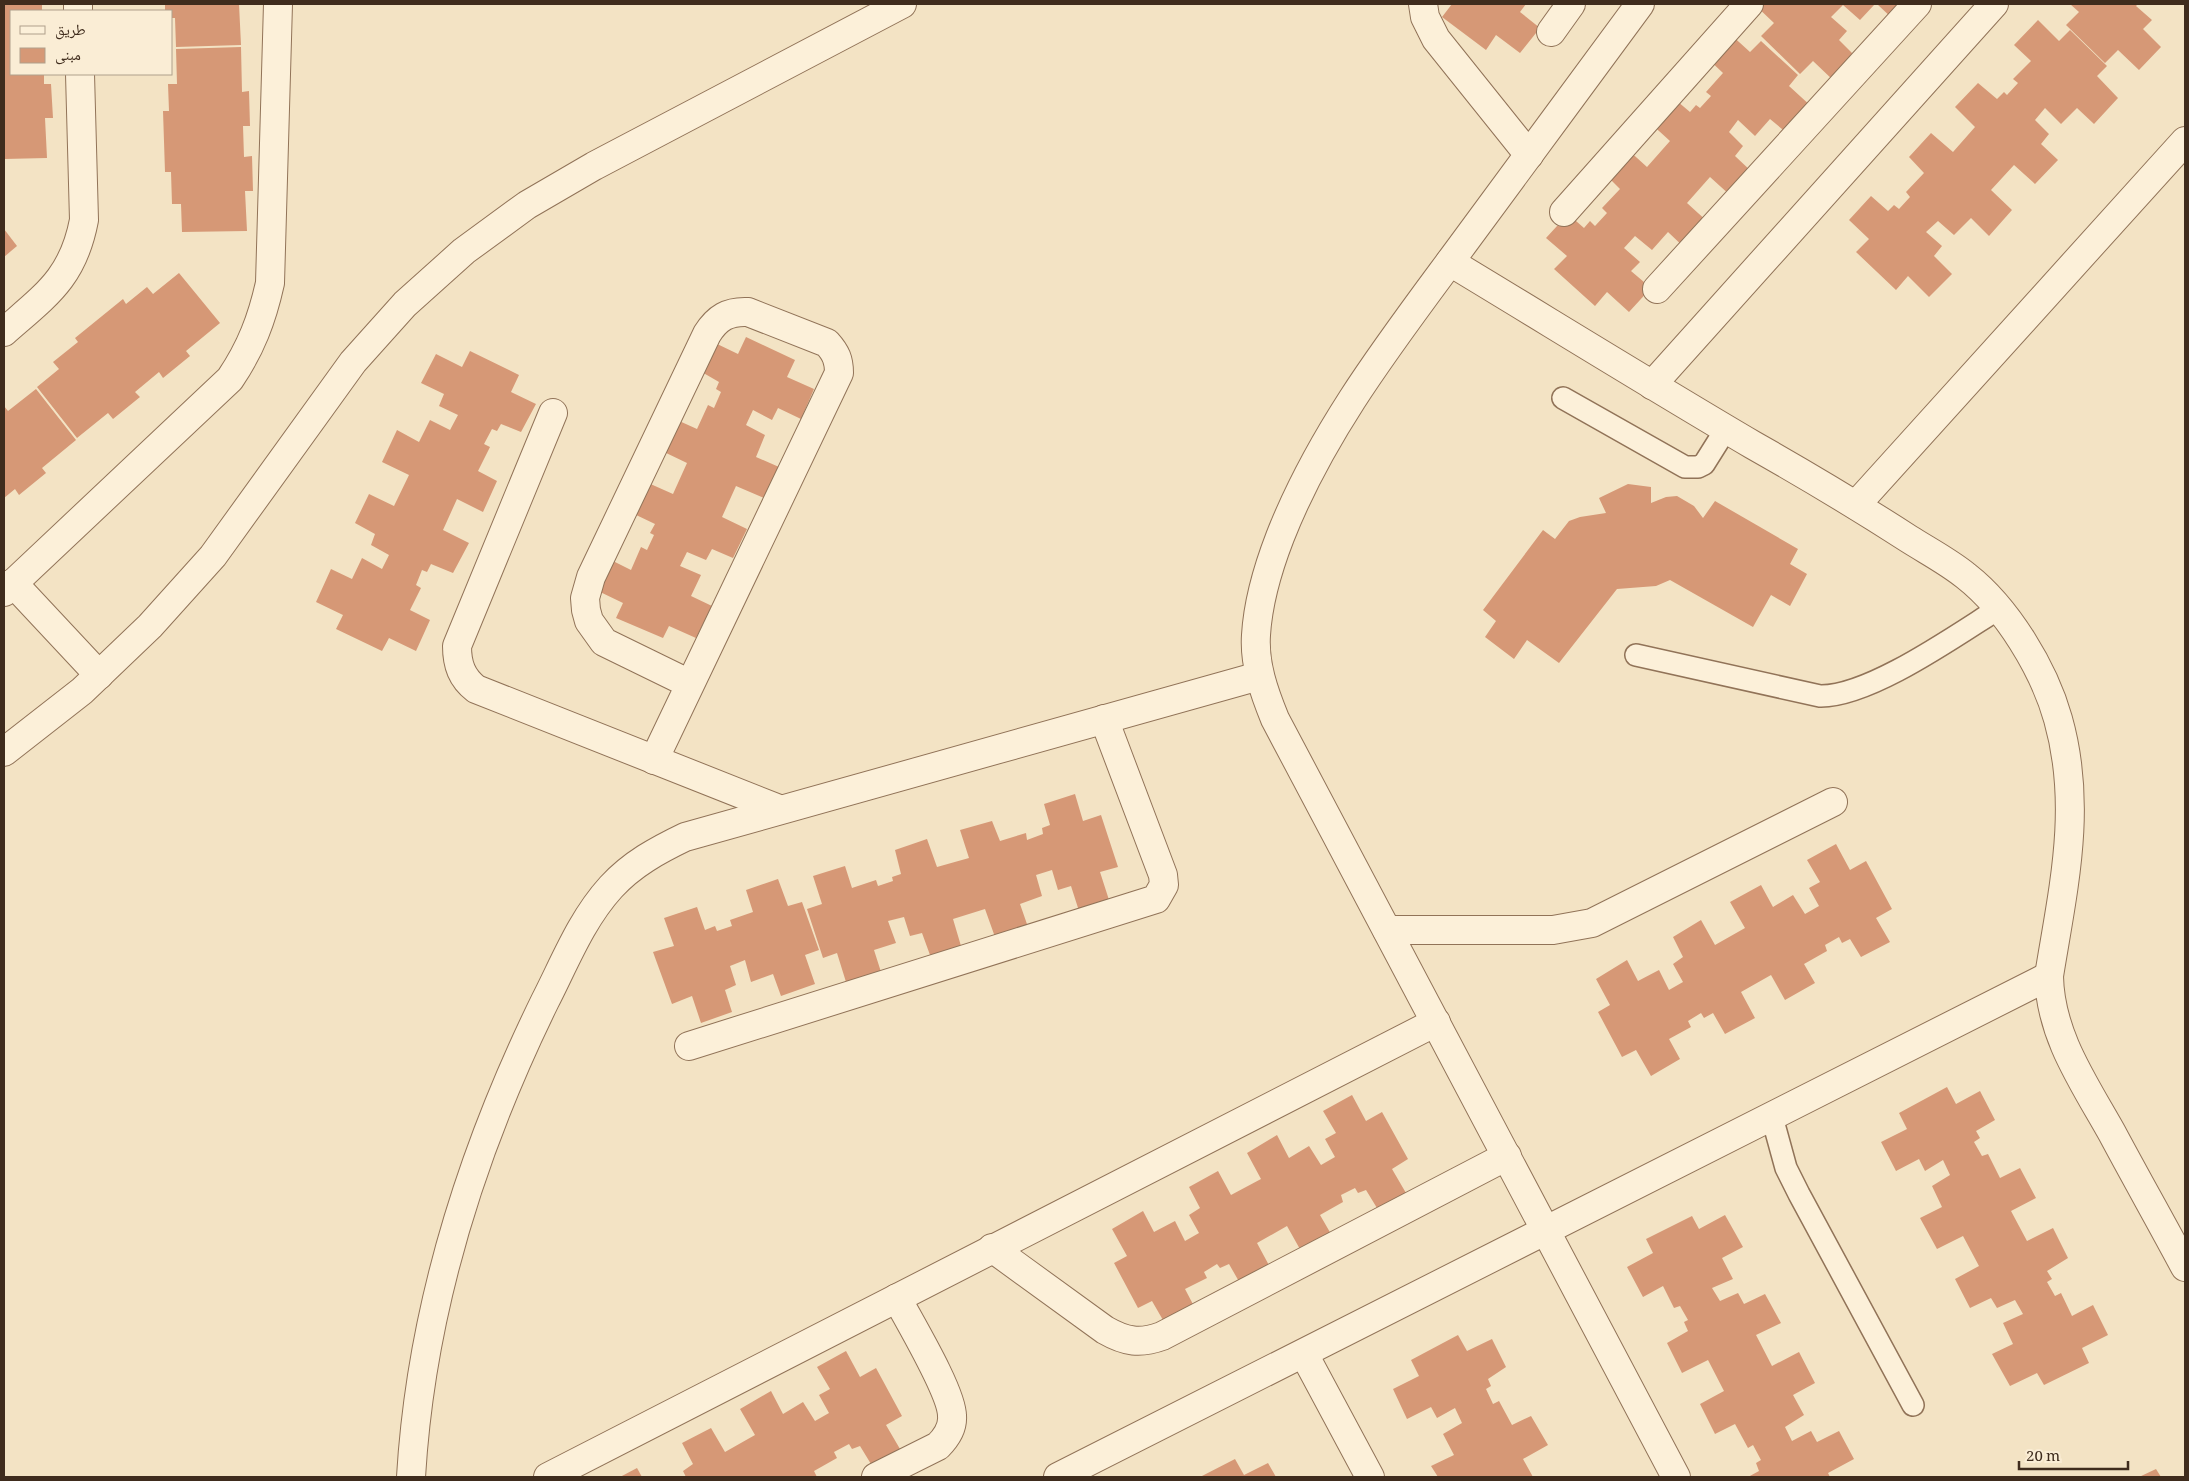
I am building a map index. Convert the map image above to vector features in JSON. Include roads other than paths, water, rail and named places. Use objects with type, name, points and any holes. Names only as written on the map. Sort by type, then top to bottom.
[{"type":"street","points":[[99,675],[8,587],[230,379],[255,338],[263,315],[270,283],[278,4]]},
{"type":"street","points":[[4,752],[82,691],[150,626],[214,556],[353,362],[405,304],[464,251],[527,205],[594,166],[902,4]]},
{"type":"street","points":[[1423,4],[1425,17],[1436,39],[1529,155]]},
{"type":"street","points":[[1550,32],[1571,4]]},
{"type":"street","points":[[1640,4],[1450,262],[1337,420],[1302,485],[1273,554],[1262,594],[1256,635],[1259,676],[1275,719],[1676,1477]]},
{"type":"street","points":[[1564,212],[1749,4]]},
{"type":"street","points":[[1658,289],[1917,4]]},
{"type":"street","points":[[1652,385],[1994,4]]},
{"type":"street","points":[[4,332],[52,289],[66,272],[80,238],[84,220],[80,75]]},
{"type":"street","points":[[1856,505],[2185,141]]},
{"type":"street","points":[[1450,262],[1652,385],[1856,505],[1967,576],[1998,609],[2023,642],[2043,679],[2058,717],[2067,758],[2071,799],[2070,840],[2049,976],[2050,997],[2060,1036],[2185,1267]]},
{"type":"street","points":[[654,760],[839,373],[839,362],[835,351],[827,343],[748,312],[735,311],[723,315],[713,323],[591,577],[585,598],[589,621],[604,642],[690,684]]},
{"type":"street","points":[[553,413],[457,646],[457,659],[467,682],[476,690],[779,809]]},
{"type":"street","points":[[411,1477],[413,1432],[424,1355],[436,1293],[453,1232],[473,1172],[514,1064],[577,937],[593,910],[611,887],[633,866],[658,850],[685,837],[779,809],[1259,676]]},
{"type":"street","points":[[688,1046],[1156,899],[1164,885],[1163,875],[1104,719]]},
{"type":"street","points":[[1387,930],[1553,930],[1592,923],[1833,802]]},
{"type":"street","points":[[1058,1477],[1090,1470],[1304,1354],[2049,976]]},
{"type":"street","points":[[548,1477],[1436,1022]]},
{"type":"street","points":[[992,1248],[1119,1338],[1133,1342],[1148,1341],[1162,1336],[1507,1156]]},
{"type":"street","points":[[876,1477],[938,1446],[946,1439],[953,1418],[948,1398],[897,1298]]},
{"type":"street","points":[[1304,1354],[1370,1477]]},
{"type":"lane","points":[[1563,398],[1685,467],[1698,467],[1704,464],[1726,428]]},
{"type":"lane","points":[[1636,654],[1814,695],[1832,696],[1856,690],[1919,658],[1998,609]]},
{"type":"lane","points":[[1772,1117],[1786,1168],[1913,1405]]}]
